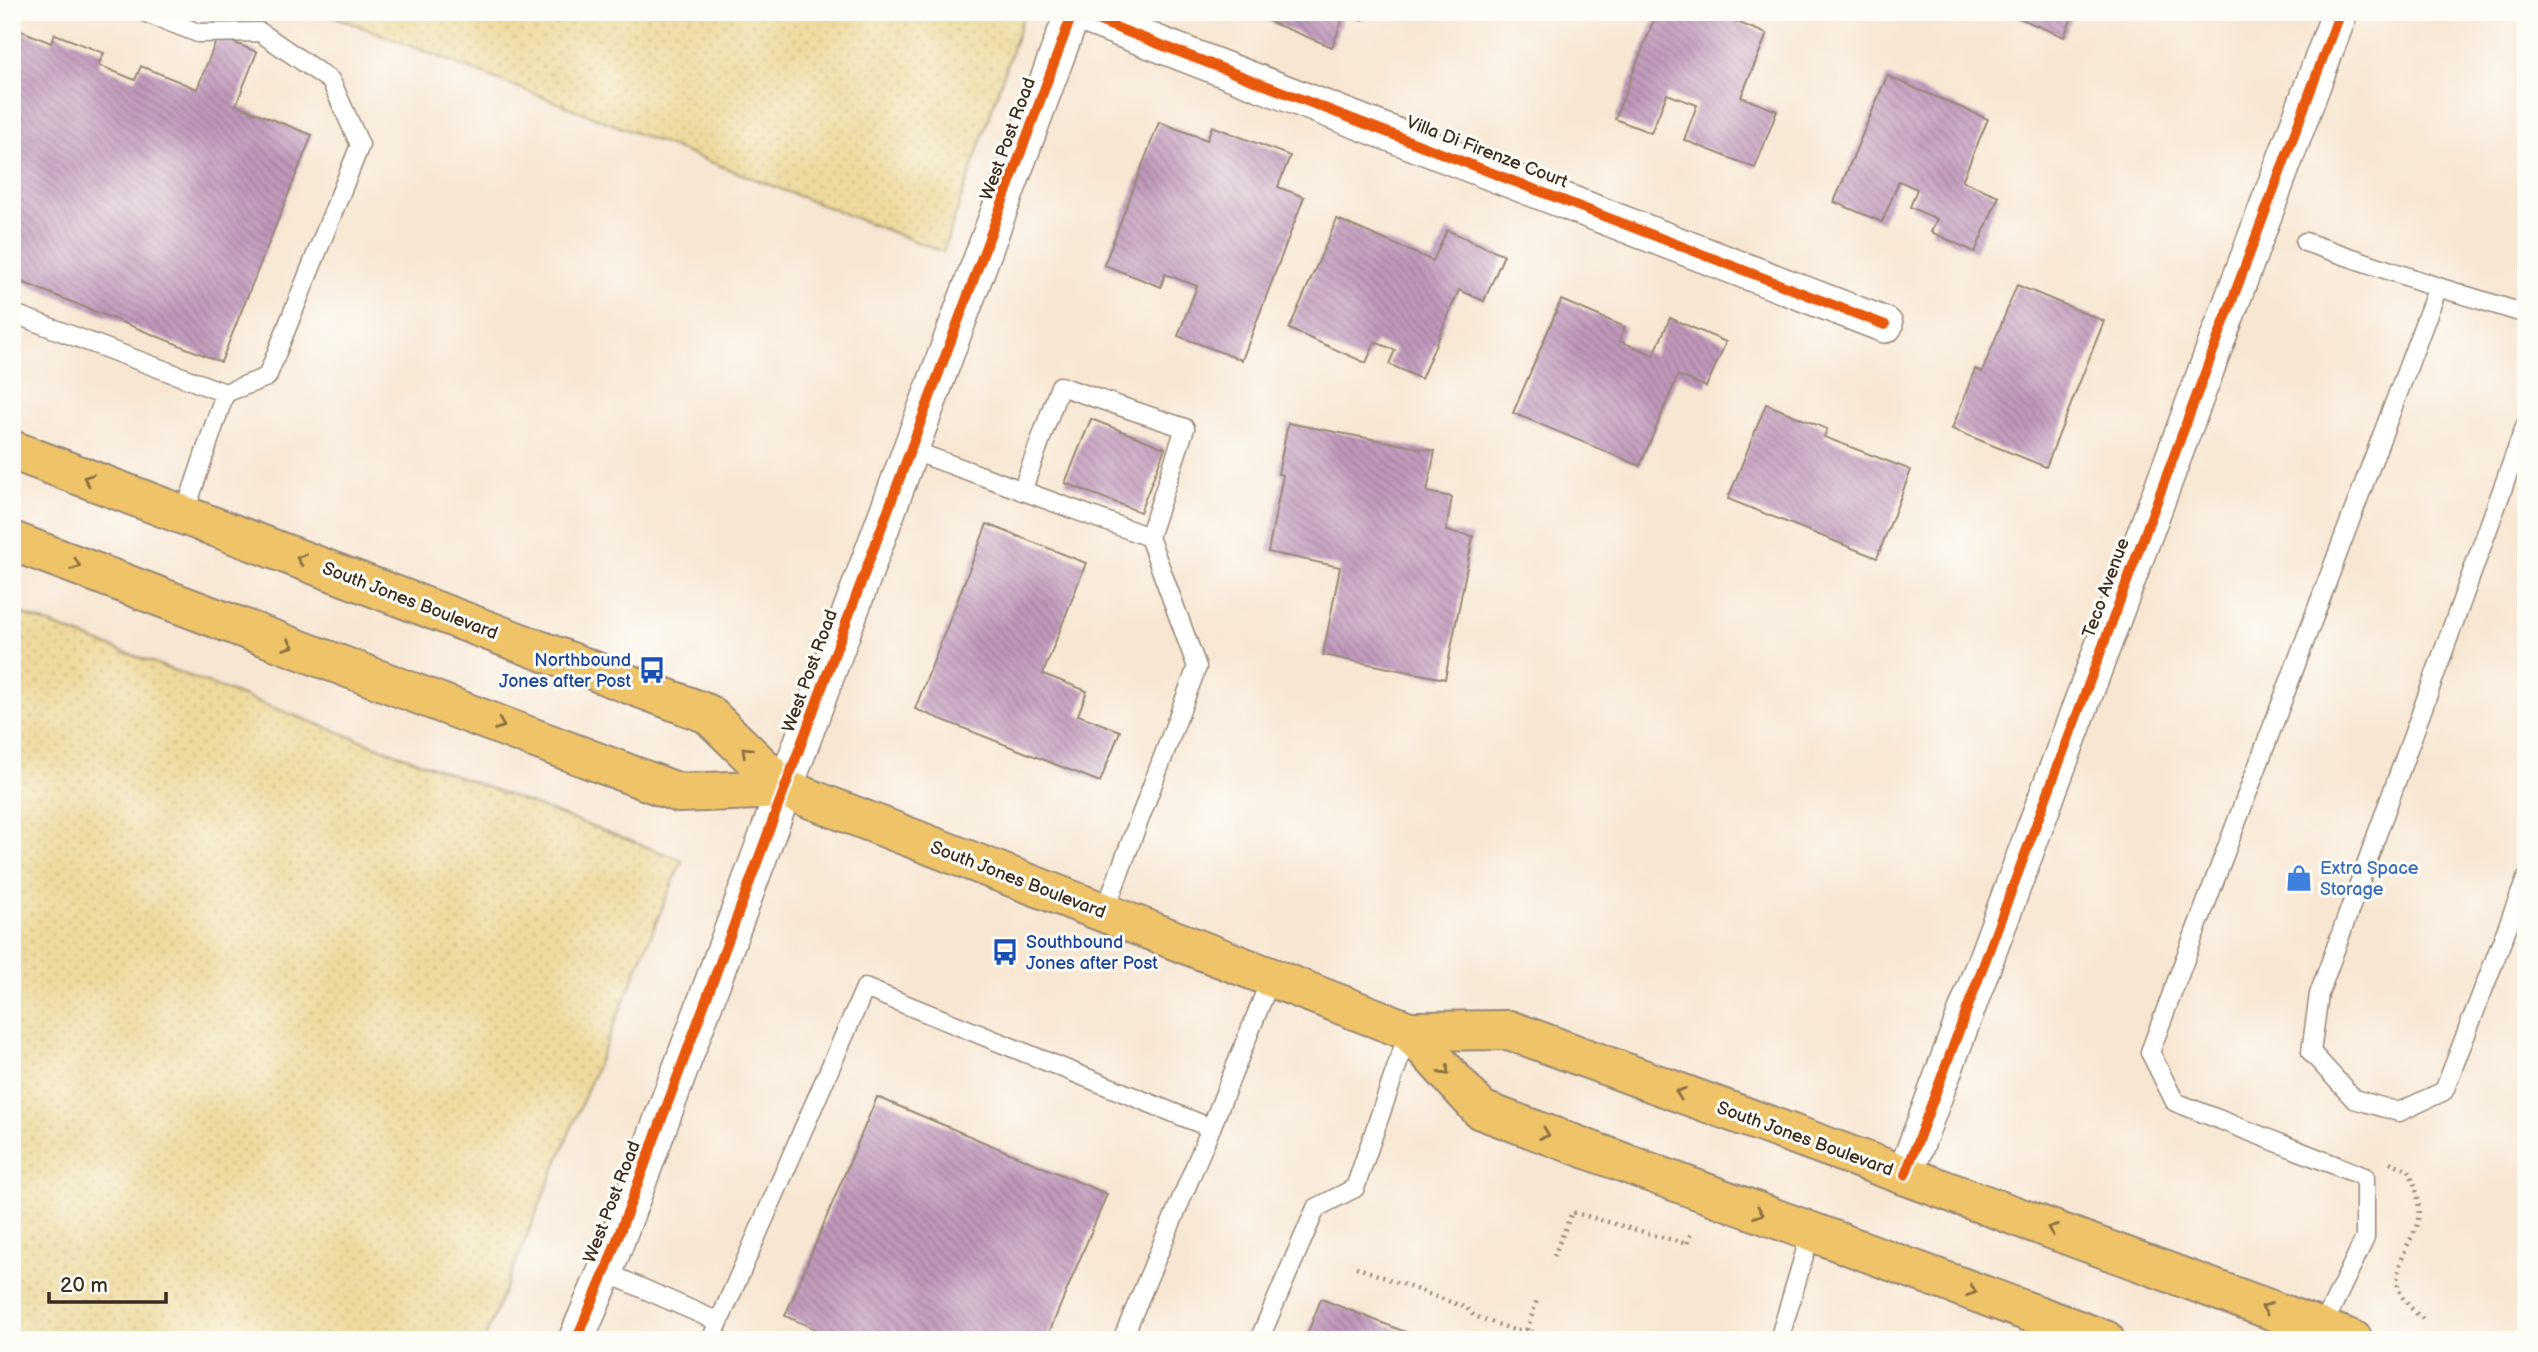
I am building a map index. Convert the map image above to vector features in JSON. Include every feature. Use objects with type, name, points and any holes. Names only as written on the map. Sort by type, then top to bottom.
[{"type":"main road","name":"South Jones Boulevard","points":[[12,450],[708,714],[785,789],[1409,1031],[1509,1030],[2337,1334]]},
{"type":"main road","name":"South Jones Boulevard","points":[[12,541],[679,793],[785,789]]},
{"type":"main road","name":"South Jones Boulevard","points":[[1409,1031],[1481,1110],[2105,1340]]},
{"type":"street","name":"Villa Di Firenze Court","points":[[1075,12],[1885,325]]},
{"type":"street","name":"West Post Road","points":[[576,1340],[605,1272],[1075,12]]},
{"type":"street","name":"Teco Avenue","points":[[1905,1175],[2340,12]]},
{"type":"lane","points":[[12,313],[225,393],[267,377],[360,145],[331,81],[260,32],[198,33],[144,12]]},
{"type":"lane","points":[[2305,242],[2526,314]]},
{"type":"lane","points":[[2337,1334],[2365,1238],[2365,1177],[2175,1102],[2150,1052],[2438,287]]},
{"type":"lane","points":[[1022,491],[1060,386],[1185,428],[1149,537],[1197,667],[1104,913]]},
{"type":"lane","points":[[184,515],[225,393]]},
{"type":"lane","points":[[2526,424],[2319,994],[2311,1052],[2354,1099],[2399,1112],[2444,1091],[2526,879]]},
{"type":"lane","points":[[911,450],[1149,537]]},
{"type":"lane","points":[[1122,1340],[1271,978]]},
{"type":"lane","points":[[711,1340],[865,988],[1211,1128]]},
{"type":"lane","points":[[1259,1340],[1316,1208],[1354,1188],[1409,1031]]},
{"type":"lane","points":[[1779,1340],[1811,1232]]},
{"type":"lane","points":[[605,1272],[719,1322]]},
{"type":"path","points":[[1554,1256],[1572,1212],[1687,1244],[1692,1230]]},
{"type":"path","points":[[1356,1267],[1466,1308],[1474,1316],[1514,1330],[1527,1330],[1551,1340]]},
{"type":"path","points":[[1527,1330],[1538,1297]]},
{"type":"sand","points":[[323,12],[1025,12],[943,252]]},
{"type":"sand","points":[[12,610],[682,860],[484,1340],[12,1340]]},
{"type":"building","points":[[1254,12],[1365,12],[1362,20],[1345,13],[1332,47],[1253,15]]},
{"type":"building","points":[[1657,12],[1712,12],[1767,34],[1741,97],[1777,111],[1755,168],[1684,140],[1697,105],[1667,94],[1651,133],[1615,119]]},
{"type":"building","points":[[2005,12],[2074,12],[2064,37]]},
{"type":"building","points":[[12,27],[51,43],[55,34],[104,53],[98,65],[135,80],[141,66],[197,89],[218,36],[257,52],[236,105],[312,135],[221,362],[12,278]]},
{"type":"building","points":[[1887,76],[1988,119],[1962,181],[1999,196],[1975,252],[1931,232],[1937,219],[1910,207],[1917,189],[1899,181],[1882,222],[1834,202]]},
{"type":"building","points":[[1159,122],[1207,140],[1212,126],[1290,156],[1278,187],[1304,197],[1242,360],[1178,336],[1197,286],[1165,274],[1161,287],[1104,265]]},
{"type":"building","points":[[1337,219],[1433,261],[1447,230],[1504,255],[1484,301],[1459,290],[1421,379],[1389,364],[1395,350],[1375,342],[1366,363],[1289,329]]},
{"type":"building","points":[[2017,285],[2104,321],[2046,467],[1952,429],[1975,369],[1982,372]]},
{"type":"building","points":[[1561,300],[1625,327],[1619,341],[1654,355],[1670,318],[1726,342],[1706,387],[1678,375],[1640,466],[1513,413]]},
{"type":"building","points":[[1766,404],[1827,429],[1824,437],[1911,470],[1877,558],[1728,499]]},
{"type":"building","points":[[1091,419],[1165,448],[1140,512],[1065,483]]},
{"type":"building","points":[[1288,423],[1435,451],[1427,492],[1452,497],[1446,531],[1473,536],[1445,679],[1323,655],[1340,567],[1268,552],[1283,475],[1278,474]]},
{"type":"building","points":[[987,524],[1086,563],[1043,674],[1087,691],[1078,715],[1120,731],[1100,782],[915,709]]},
{"type":"building","points":[[877,1097],[1107,1194],[1046,1340],[841,1340],[785,1316]]},
{"type":"building","points":[[1321,1299],[1426,1340],[1305,1340]]},
{"type":"cycle path","points":[[576,1340],[605,1272],[1073,12]]},
{"type":"cycle path","points":[[1076,12],[1885,325]]},
{"type":"cycle path","points":[[1905,1175],[2340,12]]},
{"type":"place","name":"Northbound Jones after Post","points":[[652,670]]},
{"type":"place","name":"Extra Space Storage","points":[[2299,878]]},
{"type":"place","name":"Southbound Jones after Post","points":[[1005,952]]}]
